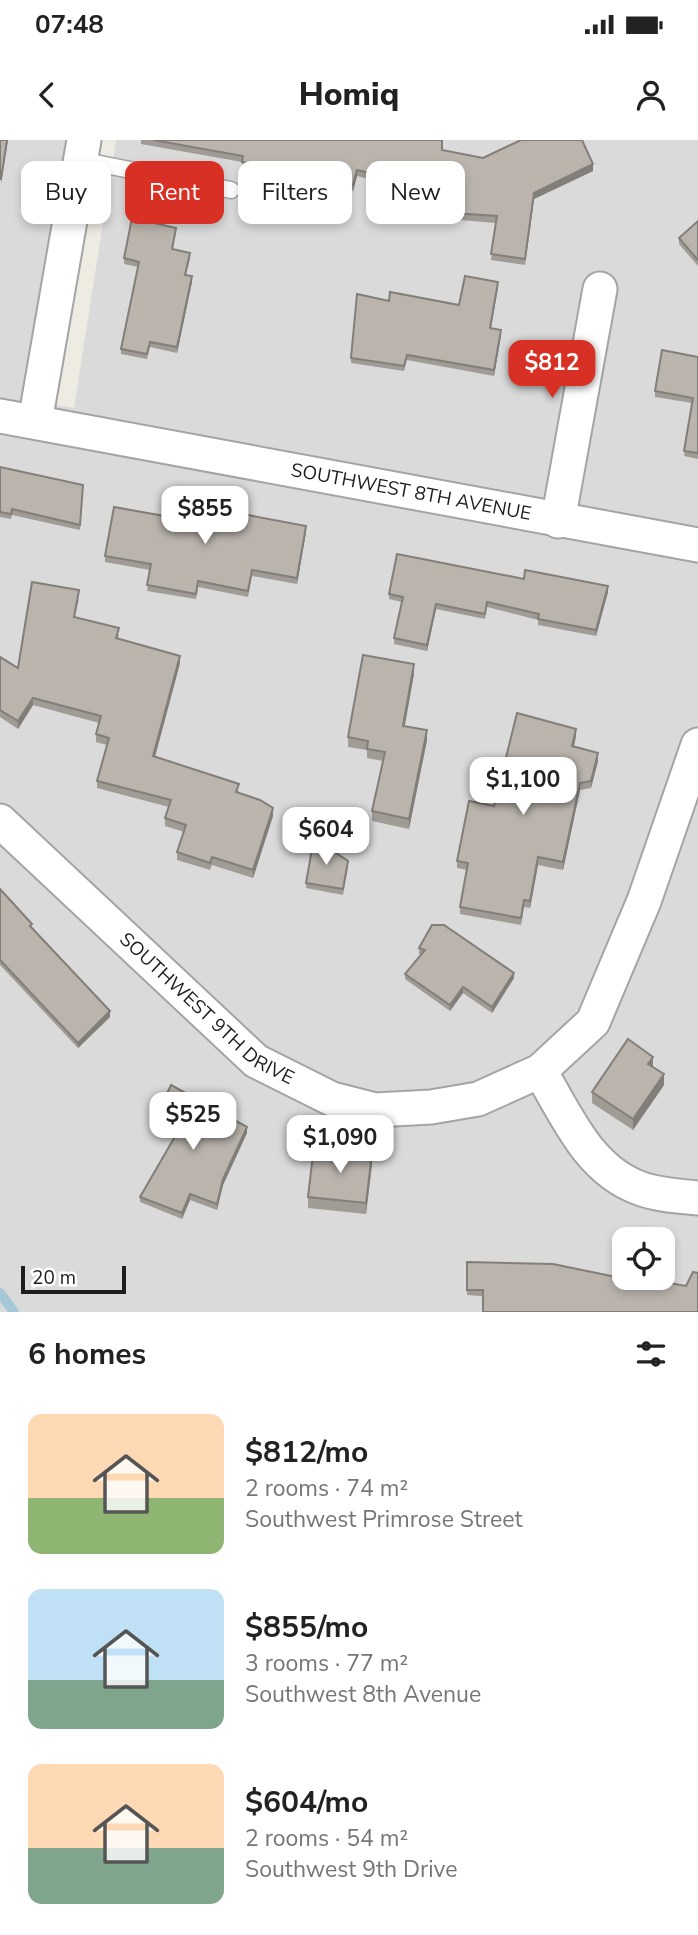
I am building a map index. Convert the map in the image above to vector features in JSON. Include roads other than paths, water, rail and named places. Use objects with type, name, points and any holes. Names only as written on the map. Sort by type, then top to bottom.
[{"type":"street","points":[[35,422],[82,150]]},
{"type":"street","points":[[558,521],[600,289]]},
{"type":"street","name":"SOUTHWEST 8TH AVENUE","points":[[0,416],[698,545]]},
{"type":"street","name":"SOUTHWEST 9TH DRIVE","points":[[0,821],[256,1061],[332,1099],[375,1110],[431,1107],[478,1099],[540,1071],[593,1022],[644,901],[698,745]]},
{"type":"street","points":[[540,1071],[585,1147],[601,1167],[642,1189],[698,1198]]},
{"type":"lane","points":[[82,150],[231,190]]},
{"type":"waterway","points":[[0,1293],[14,1312]]}]
